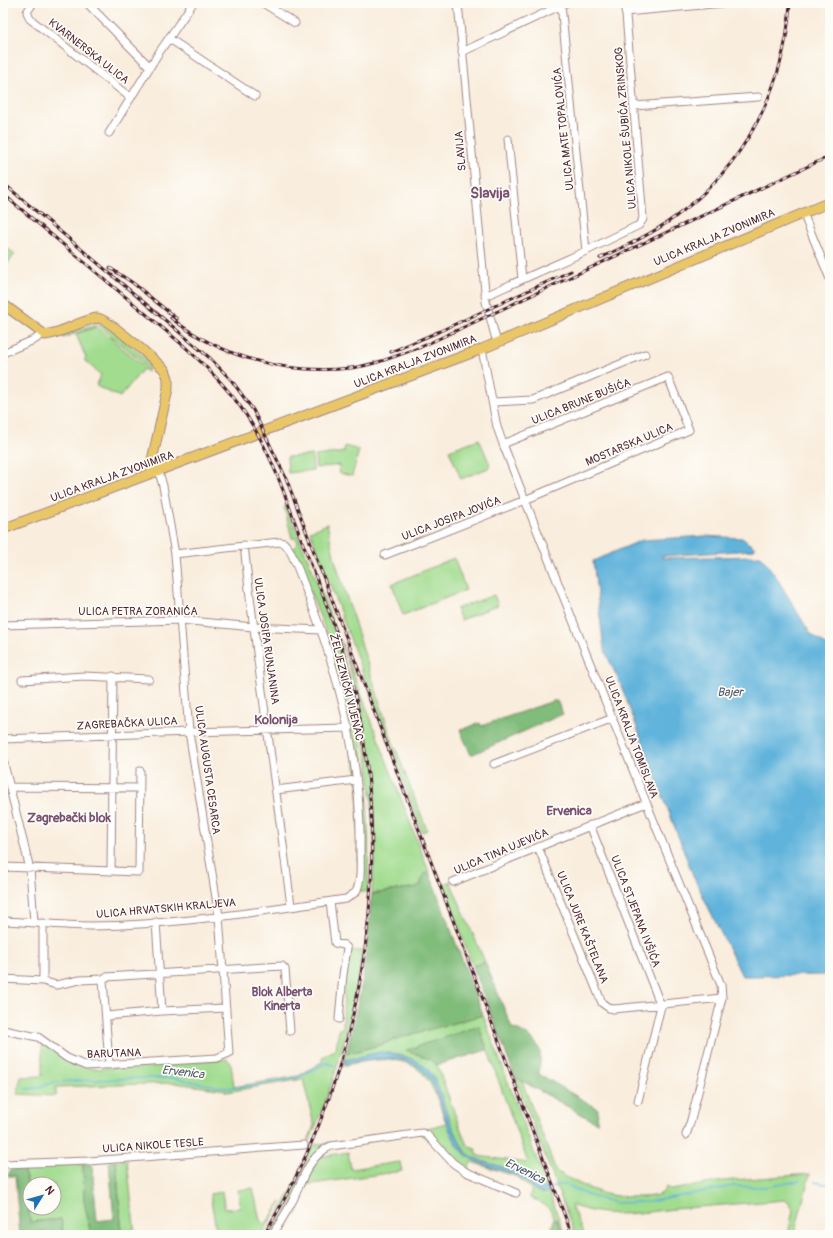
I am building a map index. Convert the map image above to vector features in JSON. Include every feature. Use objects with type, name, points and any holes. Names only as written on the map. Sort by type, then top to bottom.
[{"type":"main road","name":"ULICA KRALJA ZVONIMIRA","points":[[3,529],[482,349],[830,202]]},
{"type":"main road","points":[[3,304],[41,334],[50,334],[90,320],[102,318],[113,325],[161,366],[166,374],[168,389],[152,460],[156,472]]},
{"type":"street","name":"KVARNERSKA ULICA","points":[[33,3],[27,12],[30,19],[131,98]]},
{"type":"street","points":[[87,3],[150,66]]},
{"type":"street","name":"KVARNERSKA ULICA","points":[[109,133],[150,66],[170,39],[193,3]]},
{"type":"street","points":[[263,3],[295,23]]},
{"type":"street","name":"SLAVIJA","points":[[458,3],[485,296],[487,313],[497,343]]},
{"type":"street","name":"ULICA NIKOLE ŠUBIĆA ZRINSKOG","points":[[485,296],[586,251],[639,225],[643,219],[625,3]]},
{"type":"street","points":[[625,12],[724,3]]},
{"type":"street","points":[[462,52],[564,4]]},
{"type":"street","name":"ULICA MATE TOPALOVIĆA","points":[[564,4],[586,251]]},
{"type":"street","points":[[170,39],[255,96]]},
{"type":"street","points":[[634,106],[758,97]]},
{"type":"street","points":[[508,139],[522,279]]},
{"type":"street","points":[[803,213],[830,280]]},
{"type":"street","points":[[3,353],[36,339],[41,334]]},
{"type":"street","name":"ULICA KRALJA TOMISLAVA","points":[[482,349],[492,402],[503,444],[646,803],[722,985],[722,998],[686,1135]]},
{"type":"street","points":[[492,402],[533,400],[645,354]]},
{"type":"street","name":"ULICA BRUNE BUŠIĆA","points":[[503,444],[668,377]]},
{"type":"street","name":"MOSTARSKA ULICA","points":[[525,500],[689,430],[668,377]]},
{"type":"street","name":"ULICA AUGUSTA CESARCA","points":[[156,472],[164,486],[175,554],[189,732],[219,916],[229,1048]]},
{"type":"street","name":"ULICA JOSIPA JOVIĆA","points":[[384,555],[525,500]]},
{"type":"street","name":"ŽELJEZNIČKI VIJENAC","points":[[244,545],[284,543],[292,555],[321,630],[348,728],[356,780],[361,834],[360,874],[356,892]]},
{"type":"street","points":[[175,554],[244,545]]},
{"type":"street","name":"ULICA JOSIPA RUNJANINA","points":[[244,545],[253,627],[291,906]]},
{"type":"street","name":"ULICA PETRA ZORANIĆA","points":[[3,625],[181,620],[253,627],[321,630]]},
{"type":"street","points":[[22,680],[84,676],[113,676],[149,679]]},
{"type":"street","points":[[111,871],[113,676]]},
{"type":"street","points":[[494,764],[613,718]]},
{"type":"street","name":"ZAGREBAČKA ULICA","points":[[3,739],[348,728]]},
{"type":"street","points":[[3,760],[30,869],[34,922]]},
{"type":"street","points":[[3,867],[139,872],[140,771]]},
{"type":"street","points":[[276,790],[356,780]]},
{"type":"street","points":[[10,787],[140,788]]},
{"type":"street","name":"ULICA TINA UJEVIĆA","points":[[453,882],[646,803]]},
{"type":"street","name":"ULICA STJEPANA IVŠIĆA","points":[[590,825],[661,1006]]},
{"type":"street","name":"ULICA JURE KAŠTELANA","points":[[538,847],[602,1002],[609,1008],[614,1009],[661,1006]]},
{"type":"street","name":"ULICA HRVATSKIH KRALJEVA","points":[[3,921],[90,926],[156,922],[219,916],[330,902],[346,899],[356,892]]},
{"type":"street","points":[[330,902],[336,943],[344,945],[347,948],[339,1019]]},
{"type":"street","points":[[156,922],[162,1011]]},
{"type":"street","points":[[42,981],[43,923]]},
{"type":"street","points":[[3,979],[42,981],[56,985],[80,980],[103,979],[106,977],[282,966],[285,969],[290,1031]]},
{"type":"street","points":[[103,979],[109,1065]]},
{"type":"street","points":[[638,1101],[661,1006],[722,998]]},
{"type":"street","points":[[106,1016],[162,1011],[226,1008]]},
{"type":"street","name":"BARUTANA","points":[[3,1030],[38,1037],[77,1063],[86,1066],[217,1058],[227,1055],[229,1048]]},
{"type":"street","points":[[272,1235],[292,1202],[312,1162],[323,1149],[331,1146],[422,1133],[427,1135],[453,1163],[466,1172],[516,1193]]},
{"type":"street","name":"ULICA NIKOLE TESLE","points":[[3,1164],[89,1161],[304,1145]]},
{"type":"green space","points":[[3,245],[15,254],[3,269]]},
{"type":"green space","points":[[96,323],[109,327],[152,364],[150,368]]},
{"type":"green space","points":[[93,324],[96,326],[63,338],[64,335]]},
{"type":"green space","points":[[97,327],[149,370],[147,372],[143,369],[120,397],[96,386],[101,375],[84,360],[86,358],[76,334]]},
{"type":"green space","points":[[479,439],[491,467],[461,479],[449,450]]},
{"type":"green space","points":[[345,446],[359,450],[352,476],[338,473],[340,465],[316,468],[315,456],[344,452]]},
{"type":"green space","points":[[312,455],[313,470],[288,473],[287,457]]},
{"type":"green space","points":[[286,506],[330,615],[345,663],[359,727],[368,826],[368,892],[359,891],[358,778],[325,629],[295,554],[294,548],[298,542],[292,538],[284,507]]},
{"type":"green space","points":[[327,524],[335,560],[389,732],[427,830],[422,832],[310,531]]},
{"type":"green space","points":[[454,558],[466,590],[403,615],[392,584]]},
{"type":"green space","points":[[494,595],[498,605],[461,620],[456,609]]},
{"type":"green space","points":[[341,641],[429,872],[423,875],[421,884],[417,887],[372,894],[374,855],[372,801],[366,746],[356,693]]},
{"type":"green space","points":[[553,701],[557,701],[563,714],[471,755],[460,730],[480,723],[481,726]]},
{"type":"green space","points":[[429,872],[483,1015],[346,1054],[363,979],[372,894],[417,887],[421,884],[423,875]]},
{"type":"green space","points":[[450,881],[485,962],[473,966],[443,885]]},
{"type":"green space","points":[[350,951],[362,951],[354,1000],[335,1072],[319,1119],[309,1142],[308,1141],[314,1125],[303,1079],[226,1092],[225,1090],[174,1083],[56,1087],[56,1096],[17,1094],[21,1077],[42,1076],[42,1041],[92,1069],[227,1059],[231,1064],[234,1087],[299,1076],[323,1061],[321,1058],[336,1049],[339,1029],[343,1028],[344,984]]},
{"type":"green space","points":[[485,962],[512,1028],[521,1031],[533,1040],[540,1052],[539,1074],[598,1109],[597,1123],[515,1077],[473,966]]},
{"type":"green space","points":[[483,1015],[565,1235],[563,1235],[557,1219],[554,1219],[548,1208],[529,1197],[532,1190],[518,1177],[471,1162],[468,1171],[417,1131],[446,1123],[428,1080],[420,1071],[400,1061],[388,1060],[377,1060],[342,1066],[346,1054]],"holes":[[[479,1026],[528,1163],[478,1156],[475,1148],[467,1145],[437,1065],[429,1059],[407,1050]]]},
{"type":"green space","points":[[479,1026],[487,1050],[437,1065],[429,1059],[406,1050]]},
{"type":"green space","points":[[515,1077],[522,1081],[556,1171],[559,1173],[602,1193],[615,1196],[634,1197],[659,1195],[666,1187],[671,1190],[722,1181],[810,1174],[794,1235],[788,1235],[793,1210],[789,1202],[785,1200],[629,1214],[601,1213],[571,1205],[584,1235],[575,1235]]},
{"type":"green space","points":[[331,1143],[324,1147],[271,1235],[267,1235],[299,1177],[311,1147],[317,1144]]},
{"type":"green space","points":[[348,1152],[351,1169],[400,1162],[402,1171],[305,1185],[279,1235],[274,1235],[319,1157]]},
{"type":"green space","points":[[127,1160],[135,1235],[122,1235],[116,1161]]},
{"type":"green space","points":[[116,1161],[122,1235],[91,1235],[84,1201],[83,1164],[92,1164],[97,1221],[114,1219],[109,1162]]},
{"type":"green space","points":[[83,1164],[84,1201],[91,1235],[29,1235],[53,1230],[54,1232],[63,1231],[61,1219],[30,1222],[30,1216],[62,1216],[62,1176],[25,1176],[22,1167]]},
{"type":"green space","points":[[11,1167],[22,1167],[25,1176],[22,1176],[22,1216],[30,1216],[30,1222],[61,1219],[63,1231],[54,1232],[53,1230],[20,1235],[15,1176],[8,1176]]},
{"type":"green space","points":[[253,1188],[260,1220],[265,1225],[281,1202],[262,1235],[217,1235],[210,1194],[222,1192],[225,1209],[240,1208],[238,1190]]},
{"type":"green space","points":[[554,1219],[557,1219],[563,1235],[550,1235]]},
{"type":"water","name":"Bajer","points":[[705,536],[742,538],[755,548],[753,550],[662,556],[662,558],[761,556],[775,575],[810,633],[830,648],[830,975],[742,976],[694,878],[620,683],[604,649],[593,561],[642,540]]},
{"type":"water","points":[[381,1052],[402,1056],[416,1061],[426,1068],[433,1077],[455,1132],[465,1151],[483,1162],[523,1174],[539,1187],[547,1188],[549,1193],[541,1193],[514,1174],[475,1161],[463,1152],[451,1133],[432,1083],[427,1075],[418,1067],[409,1062],[387,1058],[343,1064],[345,1060]]},
{"type":"waterway","name":"Ervenica","points":[[26,1089],[36,1088],[55,1082],[139,1078],[172,1078],[227,1088],[297,1078],[326,1063],[334,1065]]},
{"type":"waterway","name":"Ervenica","points":[[546,1190],[557,1185],[567,1185],[587,1195],[615,1203],[648,1202],[734,1186],[764,1187],[800,1181]]},
{"type":"waterway","name":"Ervenica","points":[[815,1182],[830,1185]]},
{"type":"railway","points":[[600,258],[648,234],[675,217],[700,197],[740,150],[770,95],[780,65],[790,3]]},
{"type":"railway","points":[[171,318],[212,344],[256,361],[279,366],[327,370],[369,365],[421,347],[830,156]]},
{"type":"railway","points":[[3,183],[211,359],[232,381],[253,410],[286,478],[572,1235]]},
{"type":"railway","points":[[3,194],[184,346],[213,374],[230,393],[246,415],[269,455],[282,486],[336,630],[349,671],[359,713],[369,780],[372,848],[369,916],[360,983],[344,1049],[323,1113],[296,1175],[264,1235]]},
{"type":"railway","points":[[110,268],[133,283],[177,319]]},
{"type":"railway","points":[[391,352],[571,271]]},
{"type":"district","name":"Slavija","points":[[490,193]]},
{"type":"district","name":"Kolonija","points":[[276,719]]},
{"type":"district","name":"Ervenica","points":[[569,810]]},
{"type":"district","name":"Zagrebački blok","points":[[69,817]]},
{"type":"district","name":"Blok Alberta Kinerta","points":[[282,999]]}]
